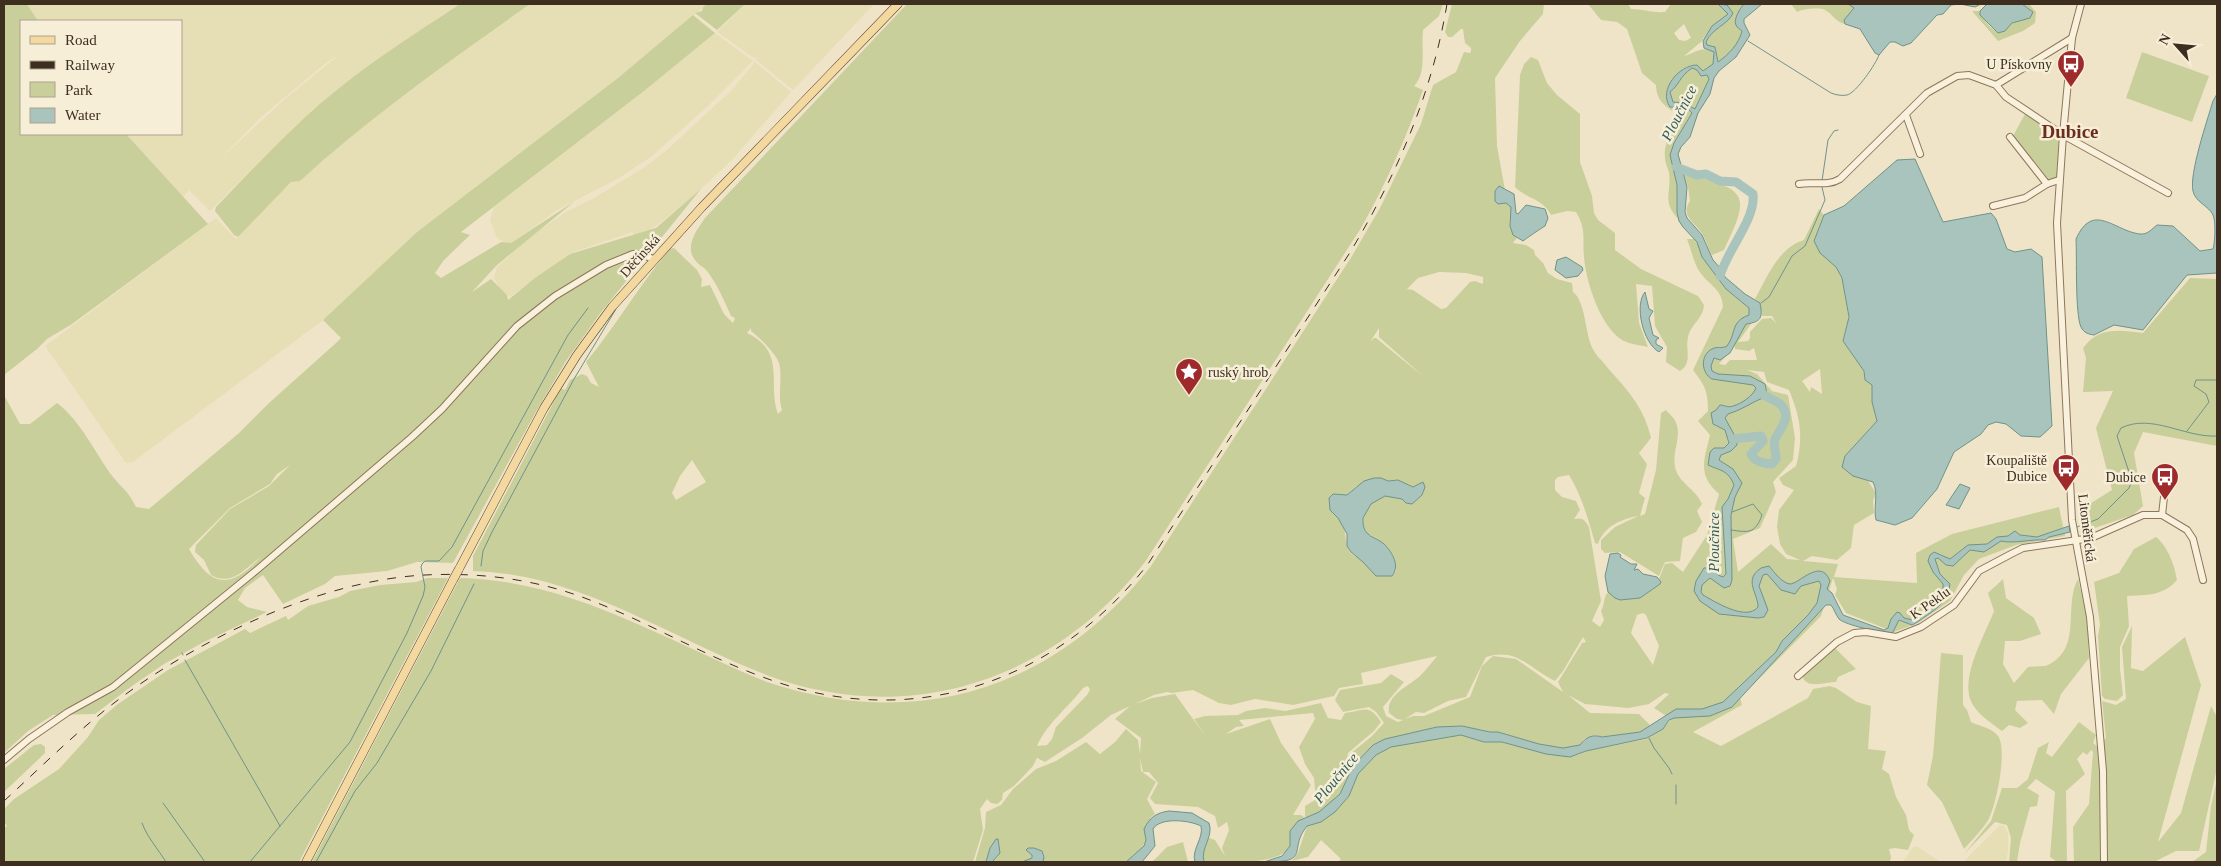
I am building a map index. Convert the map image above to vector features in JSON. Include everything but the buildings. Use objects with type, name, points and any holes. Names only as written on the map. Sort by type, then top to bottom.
[{"type":"main road","name":"Děčínská","points":[[306,862],[530,432],[561,380],[612,307],[653,259],[898,4]]},
{"type":"street","name":"Litoměřická","points":[[2081,4],[2072,38],[2062,135],[2057,223],[2073,538],[2090,617],[2103,771],[2104,862]]},
{"type":"street","points":[[1996,85],[2072,38]]},
{"type":"street","points":[[1799,184],[1815,182],[1830,184],[1840,179],[1927,93],[1957,76],[1969,75],[1996,85],[2006,97],[2062,135],[2168,193]]},
{"type":"street","points":[[1906,115],[1920,154]]},
{"type":"street","points":[[2010,137],[2047,184]]},
{"type":"street","points":[[1993,206],[2025,198],[2047,184],[2059,180]]},
{"type":"street","points":[[4,760],[29,739],[68,712],[113,687],[258,569],[412,437],[442,409],[517,326],[555,296],[606,265],[633,254],[641,254],[653,259]]},
{"type":"street","points":[[2164,497],[2162,515],[2177,522],[2187,530],[2193,539],[2203,580]]},
{"type":"street","name":"K Peklu","points":[[1798,676],[1837,642],[1854,633],[1866,632],[1896,637],[1921,627],[1954,605],[1979,571],[2023,548],[2073,538],[2092,538],[2144,515],[2162,515]]},
{"type":"shaded area","points":[[27,4],[460,4],[421,30],[295,126],[210,211],[189,190],[183,197],[127,135],[182,135],[182,20],[37,20]],"holes":[[[340,54],[285,99],[219,160],[260,118],[327,62]]]},
{"type":"shaded area","points":[[530,4],[707,4],[618,78],[417,232],[323,320],[133,462],[126,463],[45,346],[216,218],[236,239],[291,182],[300,181],[364,125],[420,82]]},
{"type":"shaded area","points":[[745,4],[874,4],[793,90],[756,60],[758,58],[754,58],[717,32]]},
{"type":"shaded area","points":[[715,33],[753,61],[708,106],[652,156],[619,178],[559,209],[511,243],[505,243],[497,238],[490,220],[494,207],[644,91]]},
{"type":"shaded area","points":[[755,62],[791,92],[732,160],[688,201],[649,231],[635,236],[632,232],[571,253],[510,297],[500,289],[494,278],[497,267],[531,236],[566,212],[594,198],[645,167],[668,149],[732,90]]},
{"type":"shaded area","points":[[2003,825],[2008,833],[2006,862],[1963,862],[1999,826]]},
{"type":"shaded area","points":[[1917,846],[1942,862],[1903,862],[1913,847]]},
{"type":"green space","points":[[4,4],[27,4],[37,20],[20,20],[20,135],[127,135],[208,224],[72,324],[47,339],[4,375]]},
{"type":"green space","points":[[460,4],[530,4],[441,67],[355,133],[300,181],[291,182],[238,237],[234,235],[215,211],[216,207],[267,154],[337,89],[389,51]]},
{"type":"green space","points":[[707,4],[745,4],[717,30],[695,13],[702,11],[703,7]]},
{"type":"green space","points":[[907,4],[1443,4],[1439,16],[1423,30],[1422,68],[1418,81],[1414,86],[1423,90],[1410,126],[1379,195],[1361,228],[1145,562],[1109,603],[1068,636],[1023,663],[976,682],[926,694],[875,697],[822,691],[769,676],[625,611],[551,583],[513,575],[473,571],[473,556],[561,388],[565,390],[570,380],[582,374],[587,376],[591,383],[599,387],[586,362],[670,249],[674,248],[697,270],[702,279],[701,287],[710,285],[724,314],[733,323],[735,318],[731,316],[714,281],[692,255],[691,244],[693,238],[705,218]],"holes":[[[751,328],[751,331],[763,341],[779,363],[782,410],[778,414],[775,403],[771,359],[767,349],[747,333]],[[692,460],[706,482],[676,500],[672,493],[680,476]]]},
{"type":"green space","points":[[1452,4],[1544,4],[1543,14],[1520,41],[1495,78],[1497,146],[1505,190],[1502,188],[1502,204],[1506,203],[1511,207],[1510,228],[1517,238],[1513,243],[1526,245],[1534,250],[1535,255],[1543,263],[1548,273],[1557,279],[1572,283],[1573,292],[1577,296],[1583,311],[1590,343],[1594,352],[1640,408],[1651,438],[1639,453],[1647,464],[1639,493],[1645,498],[1640,516],[1645,514],[1656,470],[1661,413],[1666,410],[1674,419],[1678,428],[1674,461],[1676,472],[1696,494],[1702,504],[1697,511],[1702,522],[1696,532],[1683,538],[1680,561],[1665,562],[1659,576],[1620,552],[1605,553],[1601,549],[1601,540],[1615,527],[1638,516],[1614,524],[1605,532],[1598,544],[1595,543],[1581,499],[1569,475],[1558,477],[1555,480],[1555,490],[1562,497],[1576,501],[1580,510],[1574,519],[1580,518],[1589,527],[1601,601],[1592,621],[1600,627],[1604,620],[1601,611],[1608,592],[1622,600],[1640,598],[1660,584],[1659,579],[1665,564],[1672,563],[1683,572],[1707,535],[1719,494],[1707,480],[1705,474],[1704,460],[1710,435],[1698,421],[1708,411],[1707,398],[1703,385],[1693,370],[1723,307],[1717,290],[1698,269],[1687,239],[1694,239],[1700,247],[1702,257],[1726,289],[1749,308],[1751,324],[1738,342],[1748,341],[1750,332],[1762,319],[1771,318],[1776,323],[1772,316],[1762,316],[1760,303],[1755,299],[1769,273],[1787,249],[1804,240],[1819,209],[1824,215],[1818,229],[1817,246],[1836,267],[1842,281],[1848,315],[1843,341],[1864,371],[1864,376],[1872,385],[1872,402],[1877,421],[1845,456],[1846,471],[1868,481],[1876,493],[1873,501],[1874,513],[1854,525],[1851,548],[1837,560],[1812,556],[1803,561],[1838,564],[1834,577],[1917,583],[1916,553],[1952,534],[2059,507],[2065,536],[2016,545],[1979,559],[1964,575],[1950,601],[1918,623],[1894,632],[1846,613],[1835,595],[1837,589],[1833,578],[1821,616],[1740,698],[1742,705],[1693,732],[1721,746],[1808,698],[1813,689],[1830,686],[1857,702],[1871,706],[1868,749],[1886,751],[1882,769],[1889,774],[1896,797],[1906,815],[1909,830],[1914,835],[1908,850],[1889,849],[1890,862],[1338,862],[1341,859],[1321,840],[1308,857],[1292,861],[1298,853],[1307,826],[1317,823],[1335,812],[1349,796],[1358,774],[1376,755],[1391,747],[1461,735],[1484,742],[1502,742],[1561,756],[1578,755],[1586,751],[1647,739],[1663,729],[1671,719],[1654,708],[1669,694],[1665,693],[1649,704],[1628,708],[1585,704],[1568,695],[1590,713],[1639,714],[1650,725],[1640,732],[1602,737],[1596,735],[1584,739],[1581,745],[1563,748],[1539,744],[1498,732],[1462,726],[1437,727],[1398,736],[1373,745],[1353,766],[1340,794],[1319,813],[1305,817],[1305,806],[1320,797],[1339,774],[1321,792],[1315,790],[1314,778],[1305,764],[1299,747],[1315,719],[1313,713],[1239,720],[1244,726],[1236,727],[1226,734],[1270,719],[1281,743],[1311,785],[1293,815],[1304,817],[1290,831],[1290,846],[1275,857],[1251,862],[1204,862],[1203,852],[1209,838],[1215,840],[1225,856],[1222,848],[1229,830],[1227,822],[1218,828],[1215,816],[1198,807],[1155,804],[1150,798],[1158,783],[1149,772],[1143,772],[1140,758],[1141,771],[1156,782],[1147,799],[1155,814],[1151,817],[1145,837],[1146,840],[1140,852],[1126,862],[1043,862],[1044,854],[1034,848],[1028,848],[1032,855],[1031,860],[1022,862],[993,862],[998,856],[998,839],[986,862],[975,862],[985,828],[986,812],[1001,805],[1013,789],[1036,769],[1056,761],[1086,742],[1100,754],[1115,742],[1126,729],[1138,740],[1140,754],[1141,738],[1115,719],[1130,706],[1111,715],[1082,738],[1045,762],[1037,758],[1033,766],[1014,786],[1003,793],[1002,800],[997,804],[991,803],[987,799],[980,809],[983,830],[973,862],[312,862],[460,578],[501,581],[541,589],[618,615],[767,682],[822,696],[876,702],[928,700],[979,689],[1026,670],[1071,643],[1113,609],[1151,566],[1352,256],[1380,208],[1421,124],[1433,85],[1456,72],[1464,52],[1470,53],[1471,51],[1471,48],[1465,43],[1463,29],[1452,37],[1448,37],[1445,32]],"holes":[[[1439,272],[1466,273],[1483,277],[1483,284],[1475,281],[1470,282],[1446,308],[1441,309],[1413,290],[1407,289],[1418,278]],[[1379,328],[1379,337],[1424,377],[1374,338],[1370,342]],[[1735,346],[1735,349],[1749,351],[1754,348],[1757,360],[1730,360],[1725,365],[1719,364]],[[1820,369],[1822,394],[1811,387],[1810,392],[1802,381]],[[1747,370],[1764,372],[1767,382],[1789,390],[1796,409],[1800,427],[1800,446],[1796,466],[1779,478],[1783,485],[1794,490],[1779,510],[1777,527],[1780,544],[1786,554],[1800,560],[1787,559],[1771,544],[1738,572],[1733,539],[1760,528],[1776,492],[1773,482],[1793,460],[1795,438],[1788,395],[1772,391],[1757,374]],[[1398,480],[1413,487],[1419,485],[1424,492],[1412,504],[1406,503],[1402,499],[1385,495],[1371,504],[1363,518],[1367,534],[1377,539],[1396,564],[1396,571],[1392,576],[1372,572],[1363,561],[1350,552],[1342,523],[1333,514],[1337,494],[1347,495],[1357,486]],[[1643,613],[1646,615],[1659,646],[1653,665],[1631,633],[1637,615]],[[1583,637],[1586,642],[1582,643],[1558,682],[1563,692],[1516,659],[1493,656],[1482,666],[1470,697],[1424,716],[1413,716],[1405,719],[1416,712],[1424,713],[1448,701],[1466,697],[1486,657],[1497,655],[1515,657],[1555,681]],[[1437,656],[1421,675],[1400,691],[1391,701],[1389,713],[1397,719],[1403,720],[1398,722],[1386,716],[1383,707],[1404,682],[1391,674],[1381,683],[1340,690],[1335,700],[1343,712],[1369,707],[1376,712],[1384,723],[1372,736],[1350,754],[1346,766],[1348,753],[1374,731],[1381,722],[1369,710],[1345,713],[1341,720],[1328,718],[1321,703],[1285,711],[1265,708],[1246,711],[1238,715],[1205,716],[1194,719],[1206,737],[1175,694],[1152,698],[1135,704],[1154,695],[1193,690],[1219,703],[1231,705],[1255,699],[1293,705],[1334,696],[1339,688],[1363,684],[1361,673]],[[1088,686],[1090,690],[1087,695],[1056,727],[1052,739],[1047,745],[1037,746],[1046,730],[1083,688]]]},
{"type":"green space","points":[[1588,4],[1628,4],[1631,9],[1665,12],[1671,4],[1718,4],[1728,13],[1727,16],[1712,26],[1701,42],[1684,56],[1703,49],[1710,50],[1714,52],[1713,64],[1703,71],[1697,65],[1686,67],[1679,73],[1667,90],[1670,107],[1687,108],[1692,113],[1676,139],[1675,177],[1679,220],[1670,207],[1668,197],[1670,180],[1665,162],[1665,148],[1668,138],[1678,122],[1675,112],[1661,101],[1657,94],[1656,85],[1642,73],[1627,29],[1617,22],[1601,20]],"holes":[[[1684,24],[1691,38],[1685,41],[1679,40],[1674,33]]]},
{"type":"green space","points":[[1724,4],[1744,4],[1739,11],[1742,33],[1736,45],[1718,62],[1715,47],[1707,45],[1706,42],[1708,37],[1728,20],[1733,13]]},
{"type":"green space","points":[[1791,4],[1848,4],[1854,8],[1844,20],[1845,24],[1839,22],[1825,10],[1811,9],[1797,12]]},
{"type":"green space","points":[[2022,4],[2029,4],[2036,12],[2035,23],[2023,31],[1998,41],[1972,11],[1980,11],[1988,24],[1999,33],[2031,10]]},
{"type":"green space","points":[[693,15],[715,33],[644,91],[461,232],[470,235],[444,260],[435,273],[441,278],[501,242],[511,243],[575,201],[497,265],[472,292],[491,279],[507,295],[508,300],[535,278],[570,254],[656,228],[701,189],[602,311],[566,361],[453,563],[417,562],[387,571],[335,576],[325,584],[283,604],[263,575],[245,588],[238,600],[247,607],[267,612],[204,642],[164,664],[95,714],[53,715],[28,731],[4,753],[4,395],[20,424],[30,424],[57,403],[66,410],[81,428],[106,468],[128,494],[136,507],[149,509],[239,433],[269,403],[341,338],[323,320],[417,232],[618,78]],"holes":[[[290,465],[269,486],[230,509],[196,545],[195,552],[204,560],[211,575],[219,578],[225,579],[238,575],[261,557],[240,575],[231,579],[222,580],[214,578],[197,562],[189,549],[230,508],[270,484],[277,474]]]},
{"type":"green space","points":[[2142,52],[2209,76],[2192,122],[2126,98]]},
{"type":"green space","points":[[1531,57],[1538,60],[1547,83],[1557,95],[1580,114],[1580,162],[1592,196],[1594,213],[1598,220],[1615,233],[1615,250],[1641,269],[1698,296],[1704,305],[1702,314],[1688,337],[1687,360],[1684,368],[1680,371],[1666,362],[1667,347],[1655,326],[1652,286],[1636,284],[1639,323],[1648,347],[1622,340],[1607,325],[1591,291],[1585,267],[1582,224],[1576,212],[1567,211],[1551,215],[1539,202],[1515,187],[1520,75],[1524,64]]},
{"type":"green space","points":[[1692,68],[1697,70],[1701,76],[1707,75],[1709,79],[1695,109],[1683,102],[1673,102],[1670,92],[1684,74]]},
{"type":"green space","points":[[2025,114],[2059,136],[2057,178],[2049,180],[2013,136]]},
{"type":"green space","points":[[1688,174],[1722,185],[1732,190],[1738,197],[1740,205],[1733,231],[1724,250],[1712,255],[1703,235],[1687,214],[1687,206],[1690,201],[1684,175]]},
{"type":"green space","points":[[2190,278],[2217,279],[2217,446],[2143,432],[2134,453],[2143,506],[2133,515],[2080,533],[2080,510],[2112,490],[2096,428],[2113,391],[2083,392],[2086,358],[2083,348],[2096,336],[2110,331],[2143,333]]},
{"type":"green space","points":[[2156,537],[2164,546],[2173,563],[2177,580],[2160,592],[2148,595],[2127,596],[2129,626],[2120,647],[2123,695],[2117,701],[2105,699],[2102,696],[2098,636],[2100,625],[2094,582],[2119,573],[2134,549]]},
{"type":"green space","points":[[427,578],[448,578],[299,862],[4,862],[4,828],[7,826],[6,824],[4,825],[4,809],[14,799],[59,769],[88,737],[99,720],[118,704],[168,670],[245,629],[250,633],[286,616],[288,620],[308,606],[339,597],[350,591],[380,585],[416,582]]},
{"type":"green space","points":[[2003,579],[2006,598],[2034,618],[2041,634],[2020,641],[2005,641],[2003,664],[2014,683],[2028,667],[2048,665],[2059,658],[2069,637],[2072,601],[2078,579],[2087,617],[2089,658],[2061,694],[2054,714],[2042,700],[2017,701],[2015,710],[2028,723],[2020,728],[2009,725],[2002,731],[1976,709],[1970,699],[1968,689],[1976,654],[1994,611],[1988,593]]},
{"type":"green space","points":[[2132,626],[2131,668],[2143,671],[2185,637],[2201,685],[2158,842],[2181,813],[2211,706],[2217,717],[2217,768],[2199,851],[2176,851],[2154,862],[2074,862],[2073,827],[2089,804],[2093,752],[2091,750],[2087,755],[2083,752],[2077,759],[2085,774],[2066,791],[2067,862],[2057,862],[2050,857],[2055,792],[2036,779],[2027,788],[2039,795],[2037,806],[2030,807],[2017,862],[2009,862],[2011,838],[2007,825],[1995,822],[1964,854],[1991,821],[2002,788],[2017,788],[2028,779],[2038,748],[2049,742],[2046,753],[2052,757],[2079,722],[2096,735],[2093,743],[2098,747],[2106,738],[2102,701],[2116,705],[2126,699],[2122,647]]},
{"type":"green space","points":[[1835,648],[1856,669],[1838,677],[1836,682],[1811,684],[1804,680],[1802,675]]},
{"type":"green space","points":[[1941,653],[1963,655],[1963,705],[1971,722],[1992,731],[1998,736],[2001,743],[2000,779],[1994,805],[1987,822],[1964,849],[1942,802],[1927,785],[1933,756]]},
{"type":"green space","points":[[41,744],[45,747],[45,753],[4,792],[4,769],[34,745]]},
{"type":"green space","points":[[2217,779],[2217,862],[2192,862],[2206,852],[2211,806]]},
{"type":"green space","points":[[1183,842],[1188,862],[1152,862],[1167,847]]},
{"type":"water","points":[[1718,4],[1727,5],[1733,13],[1728,20],[1708,37],[1706,42],[1707,45],[1715,47],[1718,62],[1733,49],[1741,36],[1742,31],[1736,26],[1735,20],[1742,6],[1744,4],[1762,4],[1744,19],[1750,35],[1736,57],[1719,71],[1714,78],[1710,94],[1698,113],[1690,137],[1681,147],[1678,154],[1687,187],[1685,212],[1687,218],[1702,235],[1713,260],[1722,270],[1725,277],[1745,294],[1760,303],[1761,308],[1760,318],[1755,322],[1746,324],[1730,353],[1720,360],[1714,358],[1711,366],[1712,371],[1718,374],[1750,376],[1765,384],[1767,394],[1765,397],[1728,414],[1725,418],[1736,438],[1737,445],[1731,451],[1721,455],[1719,460],[1733,469],[1742,483],[1735,497],[1731,515],[1732,580],[1730,586],[1724,588],[1710,578],[1702,585],[1701,592],[1703,595],[1730,609],[1746,612],[1753,611],[1758,607],[1752,582],[1753,577],[1761,568],[1769,566],[1781,579],[1790,584],[1816,571],[1821,571],[1826,574],[1830,581],[1827,589],[1832,593],[1843,615],[1884,630],[1888,628],[1891,619],[1897,612],[1904,618],[1913,620],[1931,609],[1943,594],[1943,584],[1933,572],[1928,561],[1930,555],[1934,552],[1950,559],[1968,545],[1987,544],[1997,537],[2008,536],[2015,531],[2020,535],[2037,537],[2069,526],[2070,532],[2049,537],[2045,540],[2001,541],[1984,552],[1970,550],[1953,566],[1946,565],[1938,558],[1935,559],[1940,574],[1950,584],[1945,599],[1935,610],[1912,625],[1899,620],[1892,634],[1848,624],[1839,619],[1831,605],[1826,605],[1732,707],[1710,716],[1674,718],[1669,720],[1663,729],[1647,738],[1586,751],[1570,757],[1546,754],[1502,742],[1484,742],[1461,735],[1391,747],[1376,755],[1358,774],[1349,796],[1335,812],[1321,822],[1307,826],[1301,835],[1294,857],[1289,860],[1264,862],[1282,856],[1290,846],[1290,831],[1298,821],[1319,812],[1340,794],[1353,766],[1373,745],[1385,739],[1437,727],[1462,726],[1498,732],[1539,744],[1563,748],[1580,745],[1587,738],[1593,736],[1602,737],[1640,732],[1676,709],[1702,709],[1723,702],[1776,652],[1782,641],[1808,615],[1817,603],[1821,585],[1819,581],[1801,586],[1795,594],[1781,590],[1767,574],[1763,575],[1759,586],[1768,610],[1764,617],[1719,614],[1700,601],[1694,591],[1696,581],[1704,568],[1712,568],[1718,575],[1723,577],[1726,574],[1722,507],[1734,485],[1727,474],[1708,465],[1710,452],[1714,448],[1724,448],[1729,443],[1725,430],[1713,424],[1711,413],[1720,405],[1729,407],[1740,403],[1750,397],[1756,388],[1753,385],[1712,379],[1704,368],[1705,355],[1714,348],[1727,346],[1736,324],[1749,315],[1749,308],[1726,289],[1702,257],[1697,242],[1679,221],[1677,185],[1670,155],[1674,143],[1692,113],[1687,108],[1670,107],[1667,93],[1672,80],[1684,69],[1697,65],[1703,71],[1713,64],[1714,52],[1704,48],[1703,41],[1712,26],[1728,14]],"holes":[[[1692,68],[1697,70],[1701,76],[1707,75],[1709,79],[1695,109],[1684,103],[1673,102],[1670,92],[1688,71]]]},
{"type":"water","points":[[1848,4],[1960,4],[1951,5],[1943,14],[1937,15],[1911,43],[1903,46],[1890,42],[1879,55],[1875,53],[1860,29],[1845,24],[1844,20],[1854,8]]},
{"type":"water","points":[[1960,4],[1981,4],[1975,7]]},
{"type":"water","points":[[1987,4],[2022,4],[2033,12],[2030,18],[2012,23],[2005,31],[1998,33],[1980,15],[1980,11]]},
{"type":"water","points":[[2217,94],[2217,273],[2187,275],[2143,330],[2114,325],[2094,335],[2086,333],[2083,331],[2079,320],[2076,239],[2083,228],[2090,222],[2097,220],[2105,221],[2130,232],[2140,234],[2147,233],[2157,225],[2173,226],[2200,251],[2213,249],[2214,218],[2211,212],[2194,195],[2192,183],[2199,147],[2213,101]]},
{"type":"water","points":[[1915,159],[1943,222],[1991,213],[1996,219],[2007,249],[2015,252],[2031,249],[2042,257],[2052,426],[2040,437],[2021,436],[2006,424],[1996,422],[1988,425],[1981,434],[1954,452],[1937,489],[1912,518],[1895,525],[1876,520],[1876,491],[1873,482],[1853,476],[1842,467],[1845,456],[1877,421],[1872,402],[1872,385],[1865,380],[1864,371],[1843,341],[1849,317],[1842,278],[1836,267],[1820,253],[1814,241],[1824,215],[1844,206],[1897,160]]},
{"type":"water","points":[[1499,186],[1514,194],[1516,213],[1518,214],[1526,205],[1545,209],[1548,218],[1545,226],[1523,241],[1513,235],[1510,226],[1511,207],[1506,203],[1498,204],[1495,201],[1495,191]]},
{"type":"water","points":[[1566,257],[1582,267],[1583,270],[1578,276],[1566,278],[1555,270],[1557,260]]},
{"type":"water","points":[[1645,292],[1649,309],[1653,311],[1649,318],[1653,335],[1659,338],[1656,340],[1656,344],[1663,348],[1659,352],[1649,341],[1642,324],[1640,306]]},
{"type":"water","points":[[1374,478],[1388,481],[1398,480],[1413,487],[1423,482],[1425,487],[1422,495],[1412,504],[1406,503],[1402,499],[1385,496],[1371,504],[1363,518],[1366,531],[1384,544],[1393,555],[1395,568],[1392,576],[1376,576],[1351,552],[1347,546],[1347,534],[1338,518],[1330,510],[1329,498],[1333,494],[1347,495],[1364,481]]},
{"type":"water","points":[[1960,484],[1970,488],[1959,509],[1946,505]]},
{"type":"water","points":[[1618,553],[1621,555],[1620,557],[1631,564],[1637,564],[1634,570],[1638,569],[1643,574],[1657,577],[1661,582],[1660,584],[1640,598],[1620,600],[1615,598],[1608,592],[1605,576],[1610,554]]},
{"type":"water","points":[[1169,811],[1192,813],[1209,823],[1210,833],[1204,852],[1204,862],[1195,862],[1194,858],[1201,835],[1201,826],[1189,822],[1168,821],[1157,825],[1153,829],[1155,846],[1142,862],[1126,862],[1144,846],[1146,840],[1144,829],[1149,821],[1157,814]]},
{"type":"water","points":[[998,839],[1000,853],[994,862],[986,862],[990,848]]},
{"type":"water","points":[[1028,848],[1042,851],[1043,862],[1022,862],[1032,858],[1032,855],[1026,850]]},
{"type":"waterway","points":[[1748,41],[1831,93],[1839,95],[1851,93],[1870,71],[1879,55]]},
{"type":"waterway","points":[[1822,181],[1828,140],[1834,131],[1838,130]]},
{"type":"waterway","points":[[1676,167],[1697,175],[1706,174],[1720,181],[1736,182],[1753,194],[1753,204],[1746,224],[1720,276]]},
{"type":"waterway","points":[[1761,303],[1769,297],[1792,256],[1805,246],[1825,200],[1822,187]]},
{"type":"waterway","points":[[250,862],[350,742],[407,633],[423,596],[425,587],[422,564],[425,561],[439,561],[452,547],[568,335],[588,308]]},
{"type":"waterway","points":[[481,566],[483,551],[492,532],[574,379],[616,309]]},
{"type":"waterway","points":[[2187,431],[2209,402],[2206,394],[2194,386],[2196,380],[2217,380]]},
{"type":"waterway","points":[[1733,439],[1761,436],[1763,441],[1751,454],[1752,456],[1760,462],[1769,464],[1772,464],[1776,459],[1774,441],[1784,422],[1785,413],[1780,404],[1760,392]]},
{"type":"waterway","points":[[2077,527],[2098,519],[2129,488],[2132,481],[2117,436],[2121,428],[2145,423],[2157,424],[2205,436],[2217,436]]},
{"type":"waterway","points":[[1731,530],[1750,531],[1756,526],[1762,515],[1753,504],[1732,512]]},
{"type":"waterway","points":[[316,862],[355,791],[377,763],[431,671],[474,584]]},
{"type":"waterway","points":[[185,660],[280,826]]},
{"type":"waterway","points":[[1649,738],[1672,774]]},
{"type":"waterway","points":[[1676,785],[1676,804]]},
{"type":"waterway","points":[[163,803],[205,862]]},
{"type":"waterway","points":[[142,823],[166,862]]},
{"type":"railway","points":[[4,801],[100,714],[183,657],[261,617],[344,588],[385,579],[447,574],[490,576],[554,588],[575,594],[617,611],[748,672],[824,694],[877,700],[929,697],[979,685],[1026,666],[1070,639],[1111,605],[1148,564],[1349,254],[1382,195],[1410,134],[1432,70],[1447,4]]},
{"type":"place","name":"U Pískovny","points":[[2071,88]]},
{"type":"place","name":"ruský hrob","points":[[1189,396]]},
{"type":"place","name":"Koupaliště Dubice","points":[[2066,492]]},
{"type":"place","name":"Dubice","points":[[2165,501]]},
{"type":"district","name":"Dubice","points":[[2070,131]]},
{"type":"water label","name":"Ploučnice","points":[[1679,113]]},
{"type":"water label","name":"Ploučnice","points":[[1714,542]]},
{"type":"water label","name":"Ploučnice","points":[[1336,778]]}]
